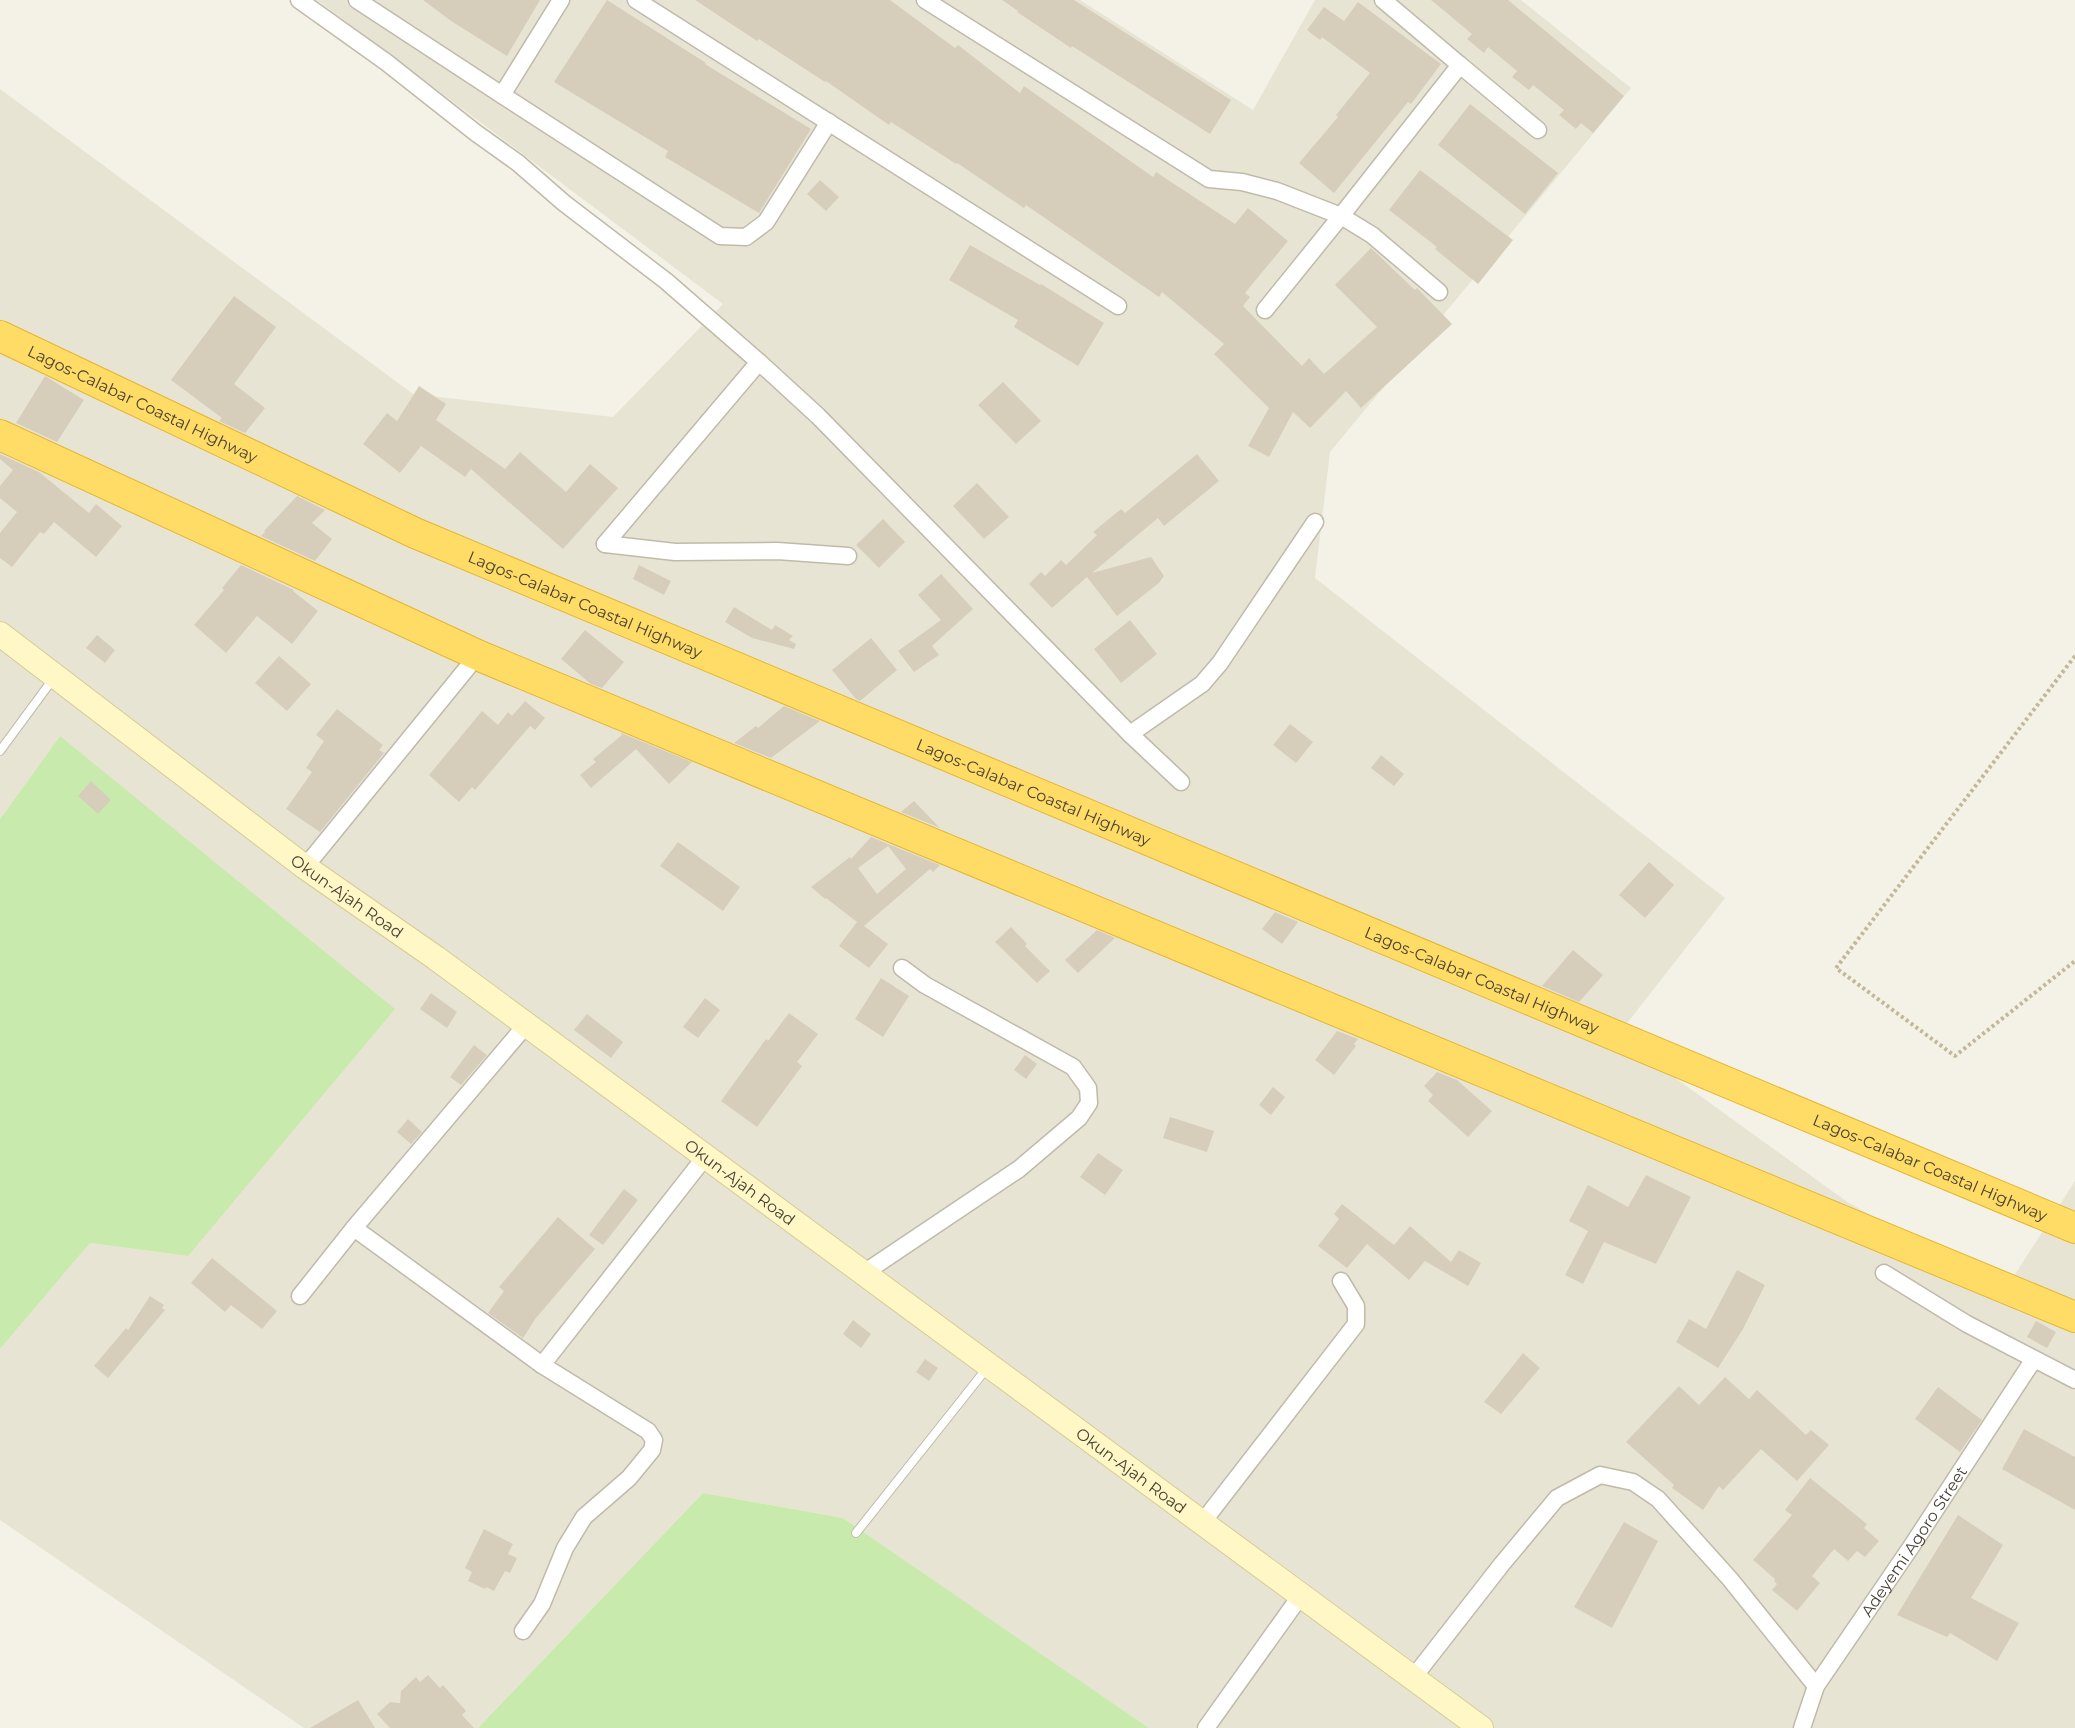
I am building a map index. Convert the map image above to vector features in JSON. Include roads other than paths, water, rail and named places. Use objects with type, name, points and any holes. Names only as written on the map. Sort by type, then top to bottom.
[{"type":"highway","name":"Lagos-Calabar Coastal Highway","points":[[0,336],[415,533],[2075,1228]]},
{"type":"highway","points":[[0,435],[482,657],[2075,1317]]},
{"type":"street","points":[[299,0],[386,62],[518,163],[564,203],[666,281],[759,362],[834,432],[1130,734],[1181,782]]},
{"type":"street","points":[[357,0],[720,236],[746,237],[766,222],[829,122]]},
{"type":"street","points":[[502,95],[561,0]]},
{"type":"street","points":[[636,0],[1118,306]]},
{"type":"street","points":[[925,0],[1209,180],[1242,182],[1277,191],[1341,216],[1372,235],[1439,292]]},
{"type":"street","points":[[1383,0],[1538,130]]},
{"type":"street","points":[[1266,310],[1460,65]]},
{"type":"street","points":[[759,362],[605,544],[675,552],[777,551],[848,556]]},
{"type":"street","points":[[1130,734],[1202,684],[1220,663],[1315,522]]},
{"type":"street","name":"Okun-Ajah Road","points":[[0,634],[306,867],[436,958],[1481,1728]]},
{"type":"street","points":[[306,867],[468,667]]},
{"type":"street","points":[[864,1273],[1019,1169],[1079,1118],[1089,1103],[1088,1088],[1073,1067],[925,985],[902,968]]},
{"type":"street","points":[[300,1296],[354,1228],[526,1024]]},
{"type":"street","points":[[542,1365],[705,1157]]},
{"type":"street","points":[[354,1228],[542,1365],[648,1431],[654,1440],[652,1450],[629,1478],[605,1502],[584,1518],[565,1548],[542,1604],[523,1631]]},
{"type":"street","points":[[1884,1273],[1967,1324],[2075,1380]]},
{"type":"street","points":[[1202,1522],[1356,1324],[1356,1306],[1341,1281]]},
{"type":"street","name":"Adeyemi Agoro Street","points":[[1802,1728],[1816,1686],[2034,1359]]},
{"type":"street","points":[[1413,1678],[1557,1498],[1600,1475],[1633,1482],[1658,1499],[1730,1579],[1816,1686]]},
{"type":"street","points":[[1206,1728],[1301,1595]]},
{"type":"lane","points":[[0,751],[56,676]]},
{"type":"lane","points":[[856,1533],[989,1365]]}]
